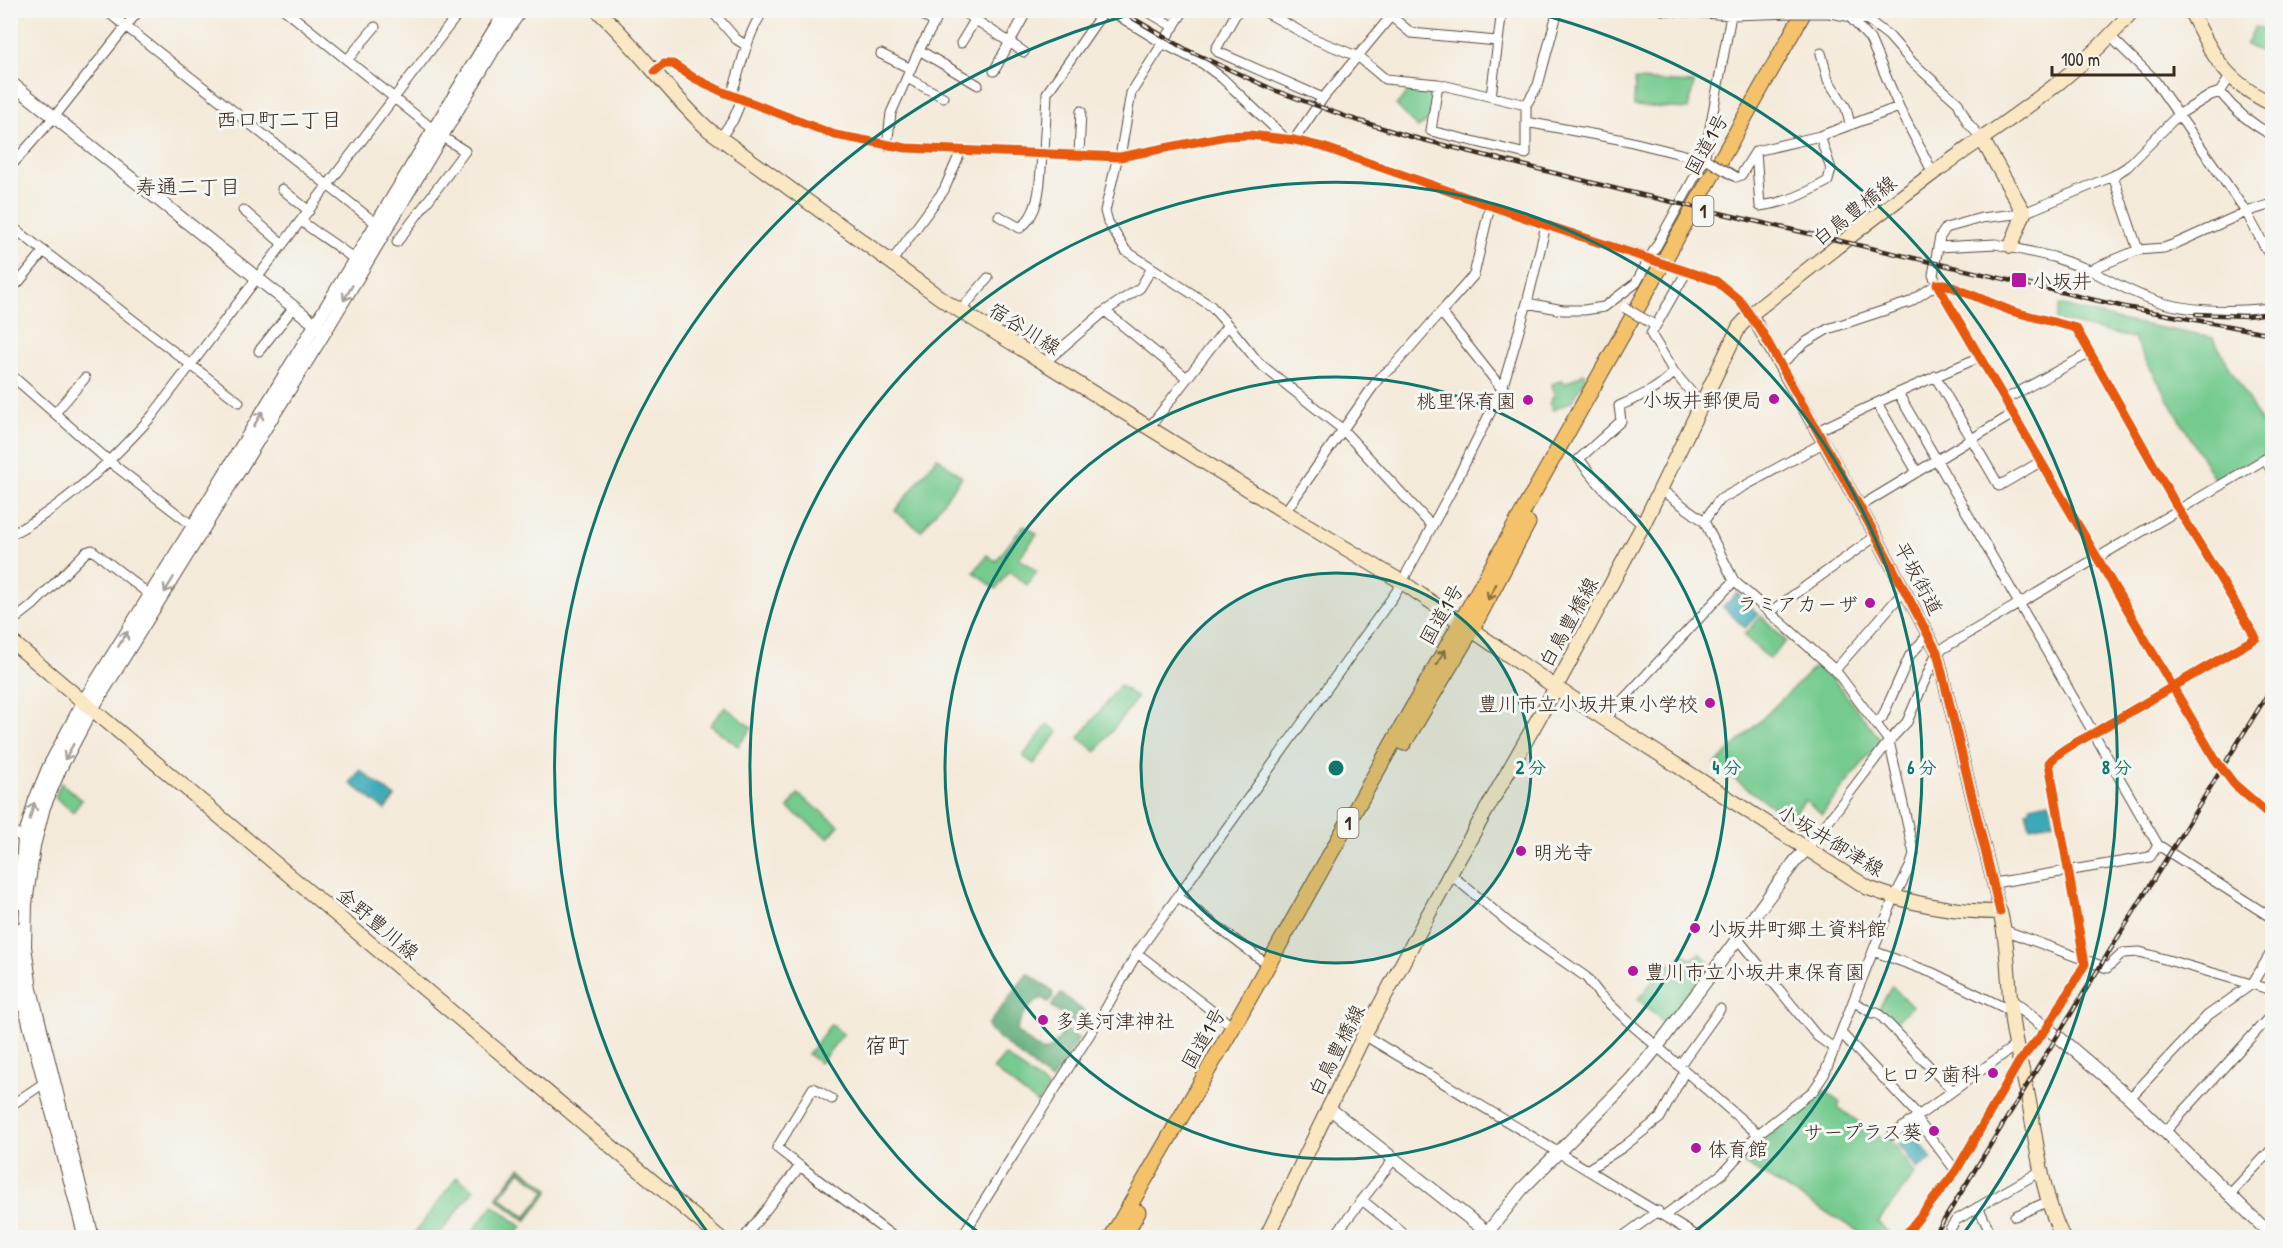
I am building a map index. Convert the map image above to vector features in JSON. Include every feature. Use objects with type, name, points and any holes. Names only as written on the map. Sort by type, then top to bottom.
[{"type":"highway","name":"国道1号","points":[[1128,1236],[1466,627],[1798,12]]},
{"type":"highway","name":"国道1号","points":[[1111,1238],[1823,12]]},
{"type":"main road","name":"宿谷川線","points":[[597,10],[655,71],[687,110],[720,138],[960,311],[1402,582],[1466,627]]},
{"type":"main road","name":"白鳥豊橋線","points":[[1266,1238],[1365,1035],[1450,874],[1644,525],[1739,327],[1751,314],[1855,232],[2064,79],[2111,37],[2133,10]]},
{"type":"main road","points":[[2190,10],[2218,63],[2230,77],[2252,94],[2272,104]]},
{"type":"main road","points":[[1982,139],[2024,213],[2011,246]]},
{"type":"main road","name":"小坂井御津線","points":[[1466,627],[1555,687],[1868,888],[1894,898],[1956,910],[2000,912]]},
{"type":"main road","name":"金野豊川線","points":[[10,640],[720,1238]]},
{"type":"main road","points":[[2000,912],[2019,1062],[2049,1201],[2063,1238]]},
{"type":"street","points":[[105,10],[377,224]]},
{"type":"street","points":[[10,167],[55,116],[139,10]]},
{"type":"street","points":[[285,10],[437,133],[465,150],[397,242]]},
{"type":"street","points":[[10,535],[66,500],[110,462],[152,416],[462,10]]},
{"type":"street","points":[[85,1238],[13,966],[24,839],[35,800],[49,766],[320,328],[437,133],[504,14],[490,10]]},
{"type":"street","points":[[93,1238],[31,989],[25,946],[26,904],[34,846],[44,807],[88,706],[150,595],[320,328],[355,260],[377,224],[521,10]]},
{"type":"street","points":[[711,10],[736,39],[747,46]]},
{"type":"street","points":[[731,95],[747,46],[764,10]]},
{"type":"street","points":[[915,10],[935,23]]},
{"type":"street","points":[[886,146],[891,113],[920,50],[942,10]]},
{"type":"street","points":[[961,10],[1024,52]]},
{"type":"street","points":[[999,216],[1020,228],[1038,201],[1047,93],[1099,18],[1108,10],[1164,44],[1202,63],[1291,140]]},
{"type":"street","points":[[1145,10],[1174,27]]},
{"type":"street","points":[[1184,10],[1131,93],[1120,157],[1117,160],[1106,211],[1108,222],[1126,251],[1211,306],[1259,363],[1342,429],[1432,526]]},
{"type":"street","points":[[1238,10],[1216,49],[1218,52],[1323,98]]},
{"type":"street","points":[[1262,10],[1312,38],[1359,57],[1385,79],[1438,84],[1526,105]]},
{"type":"street","points":[[1491,96],[1502,10]]},
{"type":"street","points":[[1438,84],[1431,130],[1526,154],[1526,105],[1538,85],[1558,10]]},
{"type":"street","points":[[1662,10],[1731,13],[1849,13],[1868,20],[1958,103],[1968,123],[1982,139]]},
{"type":"street","points":[[1527,303],[1563,310],[1604,307],[1636,282],[1652,259],[1706,161],[1731,13]]},
{"type":"street","points":[[1849,13],[1870,39],[1899,107],[1933,173]]},
{"type":"street","points":[[1291,140],[1323,98],[1394,14],[1411,33],[1497,40]]},
{"type":"street","points":[[994,71],[1024,16]]},
{"type":"street","points":[[961,43],[975,20]]},
{"type":"street","points":[[347,60],[375,27]]},
{"type":"street","points":[[2111,37],[2153,78],[2246,212],[2272,260]]},
{"type":"street","points":[[920,50],[978,85]]},
{"type":"street","points":[[1821,53],[1828,80],[1846,108],[1850,124]]},
{"type":"street","points":[[881,54],[911,69]]},
{"type":"street","points":[[655,71],[664,64],[673,64],[700,81],[731,95],[835,135],[886,146],[1120,157],[1226,136],[1249,135],[1323,147],[1490,206],[1716,281],[1739,300],[1751,314]]},
{"type":"street","points":[[2230,77],[2220,92],[2178,115],[2127,167],[2113,176],[2024,213],[1981,218],[1946,228],[1940,237],[1933,274],[2040,462],[2222,769],[2234,784],[2272,817]]},
{"type":"street","points":[[907,78],[943,97]]},
{"type":"street","points":[[10,82],[320,328]]},
{"type":"street","points":[[2220,92],[2236,111],[2258,128],[2272,135]]},
{"type":"street","points":[[720,138],[733,120],[742,99]]},
{"type":"street","points":[[1526,122],[1624,140],[1706,161],[1736,177],[1742,175],[1756,151],[1820,136],[1899,107]]},
{"type":"street","points":[[1079,154],[1081,111]]},
{"type":"street","points":[[1756,151],[1760,206],[1779,204],[1800,197],[1828,181],[1831,169],[1820,136]]},
{"type":"street","points":[[892,261],[944,190],[961,151]]},
{"type":"street","points":[[2113,176],[2138,250]]},
{"type":"street","points":[[282,189],[309,211]]},
{"type":"street","points":[[2090,270],[2138,250],[2164,248],[2246,212],[2272,204]]},
{"type":"street","points":[[1285,512],[1379,378],[1393,367],[1474,275],[1490,206]]},
{"type":"street","points":[[243,210],[283,244]]},
{"type":"street","points":[[301,221],[318,234],[331,240],[355,260]]},
{"type":"street","points":[[10,225],[239,402]]},
{"type":"street","points":[[961,1238],[1105,1010],[1137,953],[1402,582],[1502,389],[1527,303],[1546,225]]},
{"type":"street","points":[[1938,247],[1996,244],[2011,246],[2090,270],[2150,299],[2177,306],[2215,310],[2272,308]]},
{"type":"street","points":[[18,283],[44,251]]},
{"type":"street","points":[[1044,363],[1105,311],[1140,288],[1152,268]]},
{"type":"street","points":[[1686,270],[1653,324],[1651,334],[1674,372],[1702,405]]},
{"type":"street","points":[[960,311],[988,278]]},
{"type":"street","points":[[1780,364],[1806,342],[1828,329],[1910,302],[1937,284],[1945,284],[2011,311],[2076,328],[2256,638],[2055,756],[2049,763],[2085,964],[2046,1028],[2019,1062],[1956,1171],[1903,1238]]},
{"type":"street","points":[[1619,295],[1624,301],[1625,308],[1653,324]]},
{"type":"street","points":[[259,351],[294,307]]},
{"type":"street","points":[[1105,311],[1187,378]]},
{"type":"street","points":[[1441,312],[1502,389]]},
{"type":"street","name":"平坂街道","points":[[1751,314],[1876,536],[1937,652],[2000,912]]},
{"type":"street","points":[[1149,428],[1228,325]]},
{"type":"street","points":[[2004,400],[2090,353]]},
{"type":"street","points":[[1704,521],[1719,500],[1877,403],[1980,357]]},
{"type":"street","points":[[1644,525],[1618,505],[1594,480],[1579,459],[1621,421],[1619,406],[1648,393],[1667,380],[1674,372]]},
{"type":"street","points":[[10,374],[110,462],[193,526]]},
{"type":"street","points":[[1935,376],[1999,486],[2040,462]]},
{"type":"street","points":[[55,412],[85,378]]},
{"type":"street","points":[[1898,393],[2158,845],[2272,918]]},
{"type":"street","points":[[1877,403],[1917,472]]},
{"type":"street","points":[[1858,507],[2013,414]]},
{"type":"street","points":[[1329,1108],[1488,1236],[1522,1189],[1631,1078],[1657,1047],[1796,860],[1807,849],[1889,741],[1907,722],[1937,652],[2269,457],[2272,472]]},
{"type":"street","points":[[1621,1238],[1722,1174],[1758,1134],[1813,1091],[1824,1075],[1842,1034],[1894,898],[1914,854],[1889,741],[1835,670],[1734,581],[1704,521],[1660,489]]},
{"type":"street","points":[[1770,612],[1876,536]]},
{"type":"street","points":[[10,623],[32,606],[86,552],[92,550],[150,595]]},
{"type":"street","points":[[1605,719],[1734,581]]},
{"type":"street","points":[[1835,670],[1905,590]]},
{"type":"street","points":[[1875,722],[1882,718],[1910,655],[1929,634]]},
{"type":"street","points":[[10,829],[24,839]]},
{"type":"street","points":[[1994,883],[2150,856],[2158,845]]},
{"type":"street","points":[[1450,874],[1514,927],[1586,977],[1600,995],[1758,1134]]},
{"type":"street","points":[[1177,896],[1268,965]]},
{"type":"street","points":[[2004,930],[2107,968],[2123,953],[2140,952],[2272,990]]},
{"type":"street","points":[[1737,938],[1817,1036],[1835,1049]]},
{"type":"street","points":[[1873,951],[2011,1006],[2046,1028],[2130,1098],[2272,1234]]},
{"type":"street","points":[[2130,1098],[2207,1016],[2252,984],[2272,951]]},
{"type":"street","points":[[1137,953],[1233,1027]]},
{"type":"street","points":[[1853,1001],[1872,1013],[1877,1012],[1952,1090]]},
{"type":"street","points":[[1587,1170],[1623,1147],[1660,1118],[1682,1068],[1720,1009]]},
{"type":"street","points":[[2165,1132],[2272,1014]]},
{"type":"street","points":[[1842,1034],[1917,1116],[1956,1171]]},
{"type":"street","points":[[1365,1035],[1700,1238]]},
{"type":"street","points":[[1892,1135],[2016,1045]]},
{"type":"street","points":[[10,1106],[44,1083]]},
{"type":"street","points":[[832,1099],[813,1088],[777,1148],[895,1238]]},
{"type":"street","points":[[2230,1194],[2272,1149]]},
{"type":"street","points":[[1338,1238],[1335,1235],[1394,1159]]},
{"type":"street","points":[[744,1238],[800,1166]]},
{"type":"street","points":[[1952,1238],[1950,1229],[1956,1220],[2042,1171]]},
{"type":"street","points":[[1362,1200],[1408,1238]]},
{"type":"street","points":[[2015,1216],[2049,1201]]},
{"type":"street","points":[[1978,1207],[1993,1238]]},
{"type":"green space","points":[[2255,27],[2272,30],[2272,57],[2246,45]]},
{"type":"green space","points":[[1635,80],[1694,83],[1688,109],[1634,106]]},
{"type":"green space","points":[[1413,87],[1431,89],[1434,92],[1429,119],[1418,128],[1396,105]]},
{"type":"green space","points":[[2060,305],[2124,321],[2213,338],[2272,441],[2272,451],[2217,484],[2133,338],[2056,320]]},
{"type":"green space","points":[[1584,373],[1586,376],[1573,401],[1553,410],[1549,403],[1554,396],[1552,384],[1563,380],[1565,384]]},
{"type":"green space","points":[[937,457],[962,477],[921,531],[895,511]]},
{"type":"green space","points":[[1024,525],[1037,534],[1019,558],[1037,572],[1027,585],[1009,571],[996,589],[974,572],[987,555],[996,561]]},
{"type":"green space","points":[[1761,616],[1786,641],[1769,659],[1744,635]]},
{"type":"green space","points":[[1818,664],[1834,680],[1881,740],[1822,814],[1805,800],[1789,819],[1715,765]]},
{"type":"green space","points":[[1120,685],[1137,698],[1096,752],[1079,738]]},
{"type":"green space","points":[[725,707],[752,728],[738,746],[710,725]]},
{"type":"green space","points":[[1048,724],[1058,732],[1034,764],[1023,756]]},
{"type":"green space","points":[[61,783],[82,800],[73,812],[55,797]]},
{"type":"green space","points":[[798,794],[839,825],[828,838],[788,808]]},
{"type":"green space","points":[[1700,953],[1710,963],[1665,1024],[1638,999],[1662,971],[1684,954],[1690,960]]},
{"type":"green space","points":[[1028,973],[1052,991],[1053,996],[1048,1002],[1042,998],[1030,1007],[1018,1026],[1019,1034],[1043,1052],[1052,1048],[1066,1029],[1079,1039],[1051,1081],[989,1030],[988,1025]]},
{"type":"green space","points":[[1892,986],[1912,1007],[1893,1024],[1878,1010]]},
{"type":"green space","points":[[1061,994],[1085,1012],[1077,1024],[1073,1024],[1052,1007]]},
{"type":"green space","points":[[831,1024],[843,1034],[820,1063],[808,1054]]},
{"type":"green space","points":[[1005,1055],[1048,1088],[1038,1104],[993,1069]]},
{"type":"green space","points":[[1825,1091],[1840,1103],[1838,1107],[1882,1139],[1888,1136],[1915,1174],[1878,1222],[1890,1234],[1888,1237],[1868,1237],[1743,1163],[1764,1140]]},
{"type":"green space","points":[[520,1167],[550,1190],[526,1221],[496,1198]],"holes":[[[520,1171],[546,1191],[526,1217],[500,1197]]]},
{"type":"green space","points":[[457,1177],[474,1190],[437,1237],[419,1237],[414,1234]]},
{"type":"green space","points":[[493,1205],[522,1227],[514,1237],[468,1237]]},
{"type":"water","points":[[1737,593],[1758,614],[1745,628],[1723,607]]},
{"type":"water","points":[[360,770],[395,797],[385,810],[350,783]]},
{"type":"water","points":[[2050,802],[2054,822],[2030,827],[2026,811],[2030,810],[2030,806]]},
{"type":"water","points":[[1914,1134],[1932,1159],[1917,1169],[1899,1145]]},
{"type":"railway","points":[[1119,10],[1187,50],[1274,90],[1350,118],[1408,136],[1625,191],[2125,307],[2272,334]]},
{"type":"railway","points":[[2196,314],[2246,316],[2272,313]]},
{"type":"railway","points":[[1933,1238],[2272,687]]},
{"type":"cycle path","points":[[655,71],[664,64],[673,64],[694,78],[723,92],[835,135],[906,148],[1120,157],[1226,136],[1249,135],[1294,140],[1323,147],[1546,225],[1716,281],[1739,300],[1762,332],[1876,536],[1937,652],[2000,912]]},
{"type":"cycle path","points":[[1903,1238],[1956,1171],[2019,1062],[2047,1028],[2085,964],[2049,763],[2066,749],[2093,734],[2158,695],[2178,684],[2197,673],[2256,638],[2179,510],[2076,328],[2011,311],[1945,284],[1937,284],[2215,759],[2234,784],[2272,817]]},
{"type":"place","name":"小坂井","points":[[2019,280]]},
{"type":"place","name":"小坂井郵便局","points":[[1774,399]]},
{"type":"place","name":"桃里保育園","points":[[1528,400]]},
{"type":"place","name":"ラミアカーザ","points":[[1870,603]]},
{"type":"place","name":"豊川市立小坂井東小学校","points":[[1710,703]]},
{"type":"place","name":"明光寺","points":[[1521,851]]},
{"type":"place","name":"小坂井町郷土資料館","points":[[1695,928]]},
{"type":"place","name":"豊川市立小坂井東保育園","points":[[1633,971]]},
{"type":"place","name":"多美河津神社","points":[[1043,1020]]},
{"type":"place","name":"ヒロタ歯科","points":[[1993,1073]]},
{"type":"place","name":"サープラス葵","points":[[1934,1131]]},
{"type":"place","name":"体育館","points":[[1696,1148]]},
{"type":"district","name":"西口町二丁目","points":[[279,119]]},
{"type":"district","name":"寿通二丁目","points":[[188,186]]},
{"type":"district","name":"宿町","points":[[887,1045]]}]
